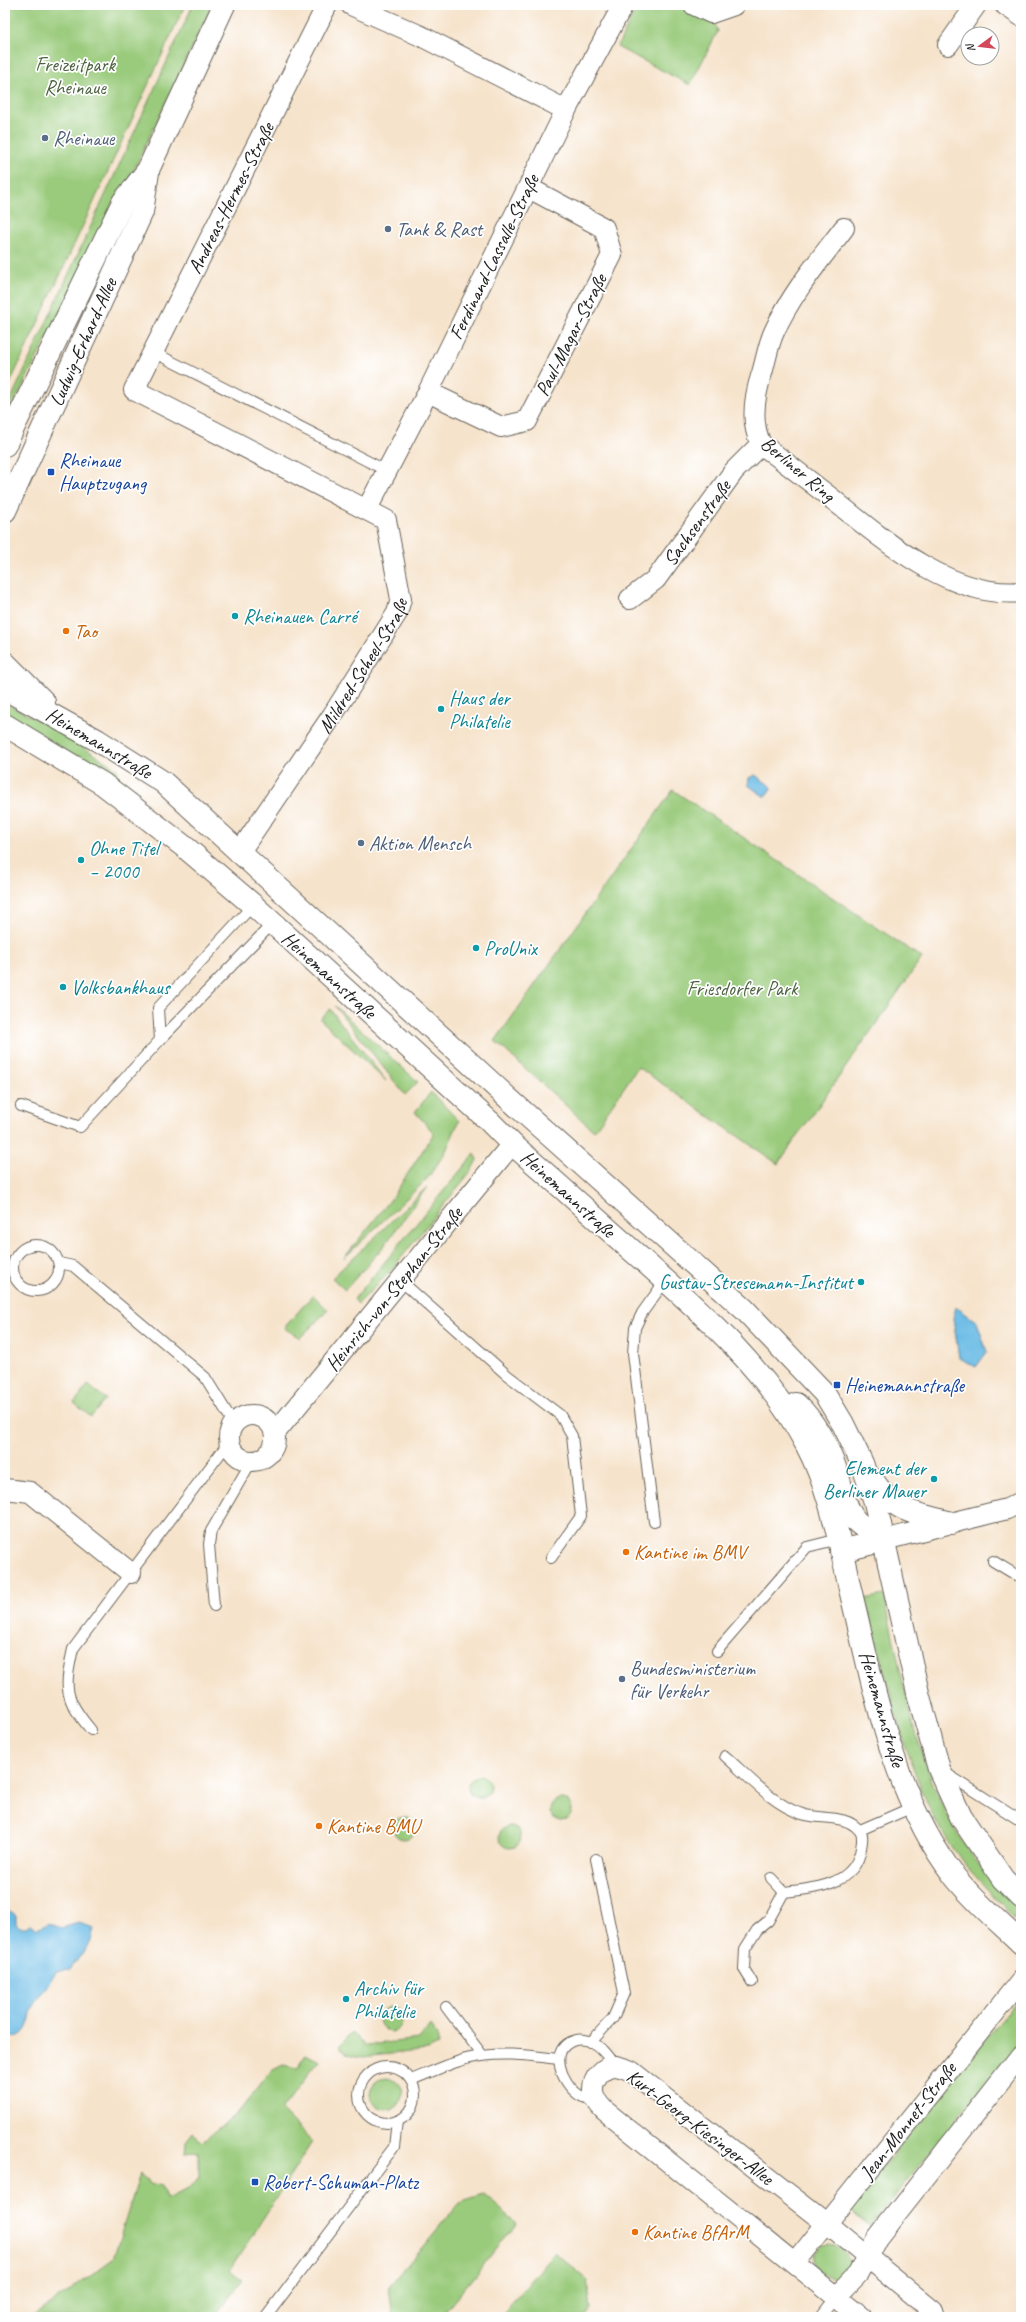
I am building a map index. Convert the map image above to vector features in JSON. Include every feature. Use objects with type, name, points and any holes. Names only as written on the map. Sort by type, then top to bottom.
[{"type":"main road","name":"Ludwig-Erhard-Allee","points":[[5,445],[123,202],[148,170],[224,5]]},
{"type":"main road","name":"Ludwig-Erhard-Allee","points":[[5,511],[142,212],[148,170]]},
{"type":"main road","points":[[5,663],[62,719]]},
{"type":"main road","name":"Heinemannstraße","points":[[5,689],[62,719],[163,782],[239,853],[744,1310],[781,1346],[825,1394],[843,1424],[862,1464],[884,1540],[918,1693],[939,1769],[961,1818],[1003,1879],[1021,1896]]},
{"type":"main road","name":"Heinemannstraße","points":[[10,730],[103,784],[154,822],[253,905],[489,1120],[512,1144],[665,1280],[719,1331],[753,1366],[788,1414],[806,1444],[820,1474],[840,1545],[888,1736],[912,1807],[928,1837],[956,1878],[986,1910],[1021,1943]]},
{"type":"main road","points":[[219,876],[239,853]]},
{"type":"main road","points":[[512,1144],[533,1119]]},
{"type":"main road","points":[[753,1366],[803,1410],[820,1436],[848,1507],[855,1520],[884,1540]]},
{"type":"main road","points":[[862,1464],[883,1495],[898,1507],[952,1522]]},
{"type":"main road","points":[[840,1545],[884,1540]]},
{"type":"street","name":"Andreas-Hermes-Straße","points":[[134,390],[327,5]]},
{"type":"street","points":[[351,5],[427,39],[566,110]]},
{"type":"street","name":"Ferdinand-Lassalle-Straße","points":[[367,509],[428,392],[566,110],[623,5]]},
{"type":"street","points":[[694,5],[711,13],[734,5]]},
{"type":"street","points":[[948,45],[976,5]]},
{"type":"street","points":[[1005,5],[1021,16]]},
{"type":"street","name":"Paul-Magar-Straße","points":[[428,392],[502,427],[527,421],[612,255],[604,228],[528,188]]},
{"type":"street","name":"Berliner Ring","points":[[844,228],[794,296],[774,332],[758,385],[754,416],[756,432],[761,444],[886,542],[928,568],[954,581],[995,591],[1021,592]]},
{"type":"street","name":"Mildred-Scheel-Straße","points":[[134,390],[386,520],[401,599],[397,613],[336,710],[239,853]]},
{"type":"street","name":"Sachsenstraße","points":[[630,599],[656,580],[734,472],[761,444]]},
{"type":"street","name":"Heinrich-von-Stephan-Straße","points":[[251,1462],[268,1456],[274,1445],[275,1433],[512,1144]]},
{"type":"street","points":[[251,1462],[237,1456],[232,1433],[246,1416],[254,1415],[267,1420],[275,1433]]},
{"type":"street","points":[[5,1489],[30,1492],[131,1573]]},
{"type":"street","points":[[884,1540],[1008,1509],[1021,1502]]},
{"type":"street","name":"Jean-Monnet-Straße","points":[[795,2263],[1021,1980]]},
{"type":"street","points":[[837,2296],[858,2274],[877,2238],[1021,2055]]},
{"type":"street","name":"Kurt-Georg-Kiesinger-Allee","points":[[597,2101],[593,2091],[596,2078],[604,2069],[615,2066],[631,2071],[867,2256],[935,2315]]},
{"type":"street","points":[[597,2101],[604,2110],[837,2296],[861,2317]]},
{"type":"lane","points":[[153,352],[387,471]]},
{"type":"lane","points":[[160,1040],[158,1008],[253,905]]},
{"type":"lane","points":[[21,1106],[80,1127],[160,1040],[273,923]]},
{"type":"lane","points":[[30,1245],[45,1246],[56,1256],[59,1263],[60,1270],[53,1284],[40,1291],[25,1288],[15,1276],[14,1260],[24,1248],[30,1245]]},
{"type":"lane","points":[[59,1263],[73,1266],[205,1377],[232,1433],[131,1573],[73,1649],[67,1674],[68,1699],[91,1730]]},
{"type":"lane","points":[[654,1522],[633,1353],[635,1328],[642,1313],[665,1280]]},
{"type":"lane","points":[[401,1281],[534,1398],[550,1406],[565,1422],[572,1436],[581,1516],[551,1558]]},
{"type":"lane","points":[[214,1606],[209,1544],[211,1531],[251,1462]]},
{"type":"lane","points":[[717,1650],[807,1547],[840,1545]]},
{"type":"lane","points":[[993,1561],[1021,1578]]},
{"type":"lane","points":[[725,1756],[776,1800],[802,1814],[846,1821],[860,1830],[862,1837],[861,1850],[855,1866],[840,1880],[816,1889],[784,1892]]},
{"type":"lane","points":[[939,1769],[1021,1821]]},
{"type":"lane","points":[[860,1830],[912,1807]]},
{"type":"lane","points":[[591,2042],[613,2018],[624,1993],[596,1859]]},
{"type":"lane","points":[[770,1878],[784,1892]]},
{"type":"lane","points":[[752,1982],[744,1969],[746,1949],[757,1930],[768,1921],[784,1892]]},
{"type":"lane","points":[[446,2007],[483,2056]]},
{"type":"lane","points":[[597,2101],[580,2095],[568,2085],[561,2073],[558,2059],[562,2048],[569,2042],[579,2039],[591,2042],[615,2066]]},
{"type":"lane","points":[[411,2080],[465,2060],[483,2056],[522,2054],[558,2059]]},
{"type":"lane","points":[[378,2068],[397,2068],[411,2080],[415,2089],[415,2099],[412,2108],[405,2116],[397,2121],[387,2123],[377,2121],[368,2115],[360,2098],[360,2088],[370,2073],[378,2068]]},
{"type":"lane","points":[[266,2317],[394,2146],[397,2121]]},
{"type":"lane","points":[[820,2317],[837,2296]]},
{"type":"green space","name":"Freizeitpark Rheinaue","points":[[5,5],[185,5],[5,394]]},
{"type":"green space","points":[[193,5],[212,5],[128,182],[5,420],[5,412]]},
{"type":"green space","points":[[638,5],[678,5],[715,24],[718,31],[690,85],[617,47]]},
{"type":"green space","points":[[5,703],[57,730],[117,769],[118,777],[110,777],[5,714]]},
{"type":"green space","name":"Friesdorfer Park","points":[[673,790],[922,958],[778,1164],[638,1067],[594,1131],[495,1041]]},
{"type":"green space","points":[[335,1006],[418,1082],[405,1095]]},
{"type":"green space","points":[[330,1009],[386,1081],[320,1019]]},
{"type":"green space","points":[[431,1092],[459,1121],[445,1153],[427,1179],[344,1258],[392,1198],[434,1133],[415,1112]]},
{"type":"green space","points":[[475,1153],[477,1160],[471,1171],[389,1273],[358,1304],[354,1299]]},
{"type":"green space","points":[[427,1187],[384,1246],[345,1290],[332,1278]]},
{"type":"green space","points":[[313,1295],[328,1310],[300,1338],[284,1328]]},
{"type":"green space","points":[[88,1385],[106,1399],[91,1417],[74,1403]]},
{"type":"green space","points":[[884,1595],[910,1710],[927,1767],[957,1834],[991,1880],[1021,1912],[1014,1918],[964,1864],[938,1826],[905,1748],[865,1599]]},
{"type":"green space","points":[[475,1776],[483,1776],[490,1783],[490,1791],[483,1798],[475,1798],[468,1791],[468,1783]]},
{"type":"green space","points":[[557,1799],[565,1799],[572,1806],[572,1814],[565,1821],[557,1821],[550,1814],[550,1806]]},
{"type":"green space","points":[[400,1817],[408,1817],[415,1824],[415,1832],[408,1839],[400,1839],[393,1832],[393,1824]]},
{"type":"green space","points":[[506,1826],[514,1826],[521,1833],[521,1841],[514,1848],[506,1848],[499,1841],[499,1833]]},
{"type":"green space","points":[[1021,1996],[1021,2040],[870,2226],[849,2209]]},
{"type":"green space","points":[[391,2007],[396,2008],[402,2014],[402,2024],[396,2030],[391,2031],[386,2030],[380,2024],[379,2019],[380,2014],[386,2008]]},
{"type":"green space","points":[[430,2025],[437,2037],[438,2045],[428,2050],[363,2057],[348,2054],[339,2046],[352,2033],[367,2045],[420,2039]]},
{"type":"green space","points":[[306,2054],[319,2061],[281,2110],[312,2142],[230,2270],[243,2280],[214,2317],[32,2317],[113,2259],[140,2174],[150,2183],[162,2186],[166,2199],[189,2189],[199,2177],[199,2151],[185,2152],[186,2142],[193,2133],[203,2141],[237,2114],[271,2071],[283,2065],[298,2068]]},
{"type":"green space","points":[[386,2078],[397,2083],[402,2094],[397,2105],[386,2110],[375,2105],[370,2094],[375,2083]]},
{"type":"green space","points":[[484,2195],[517,2223],[441,2317],[393,2317],[389,2287],[459,2203]]},
{"type":"green space","points":[[830,2244],[840,2249],[850,2259],[851,2266],[844,2278],[834,2278],[829,2276],[819,2270],[815,2265],[815,2253],[822,2245]]},
{"type":"green space","points":[[554,2253],[587,2280],[591,2309],[584,2317],[501,2317]]},
{"type":"water","points":[[755,775],[772,787],[765,797],[748,785],[749,778]]},
{"type":"water","points":[[956,1307],[977,1322],[987,1352],[976,1367],[959,1358],[953,1318]]},
{"type":"water","points":[[8,1910],[16,1915],[16,1924],[20,1927],[26,1927],[30,1924],[37,1929],[48,1923],[61,1928],[79,1923],[94,1928],[91,1941],[70,1970],[56,1971],[35,2002],[28,2026],[25,2031],[14,2037],[5,2036],[5,1915]]},
{"type":"place","name":"Rheinaue","points":[[45,138]]},
{"type":"place","name":"Tank & Rast","points":[[388,229]]},
{"type":"place","name":"Rheinaue Hauptzugang","points":[[51,472]]},
{"type":"place","name":"Rheinauen Carré","points":[[235,616]]},
{"type":"place","name":"Tao","points":[[66,631]]},
{"type":"place","name":"Haus der Philatelie","points":[[441,709]]},
{"type":"place","name":"Aktion Mensch","points":[[361,843]]},
{"type":"place","name":"Ohne Titel – 2000","points":[[81,860]]},
{"type":"place","name":"ProUnix","points":[[476,948]]},
{"type":"place","name":"Volksbankhaus","points":[[63,987]]},
{"type":"place","name":"Gustav-Stresemann-Institut","points":[[861,1282]]},
{"type":"place","name":"Heinemannstraße","points":[[837,1385]]},
{"type":"place","name":"Element der Berliner Mauer","points":[[934,1479]]},
{"type":"place","name":"Kantine im BMV","points":[[626,1552]]},
{"type":"place","name":"Bundesministerium für Verkehr","points":[[622,1679]]},
{"type":"place","name":"Kantine BMU","points":[[319,1826]]},
{"type":"place","name":"Archiv für Philatelie","points":[[346,1999]]},
{"type":"place","name":"Robert-Schuman-Platz","points":[[255,2182]]},
{"type":"place","name":"Kantine BfArM","points":[[635,2232]]}]
